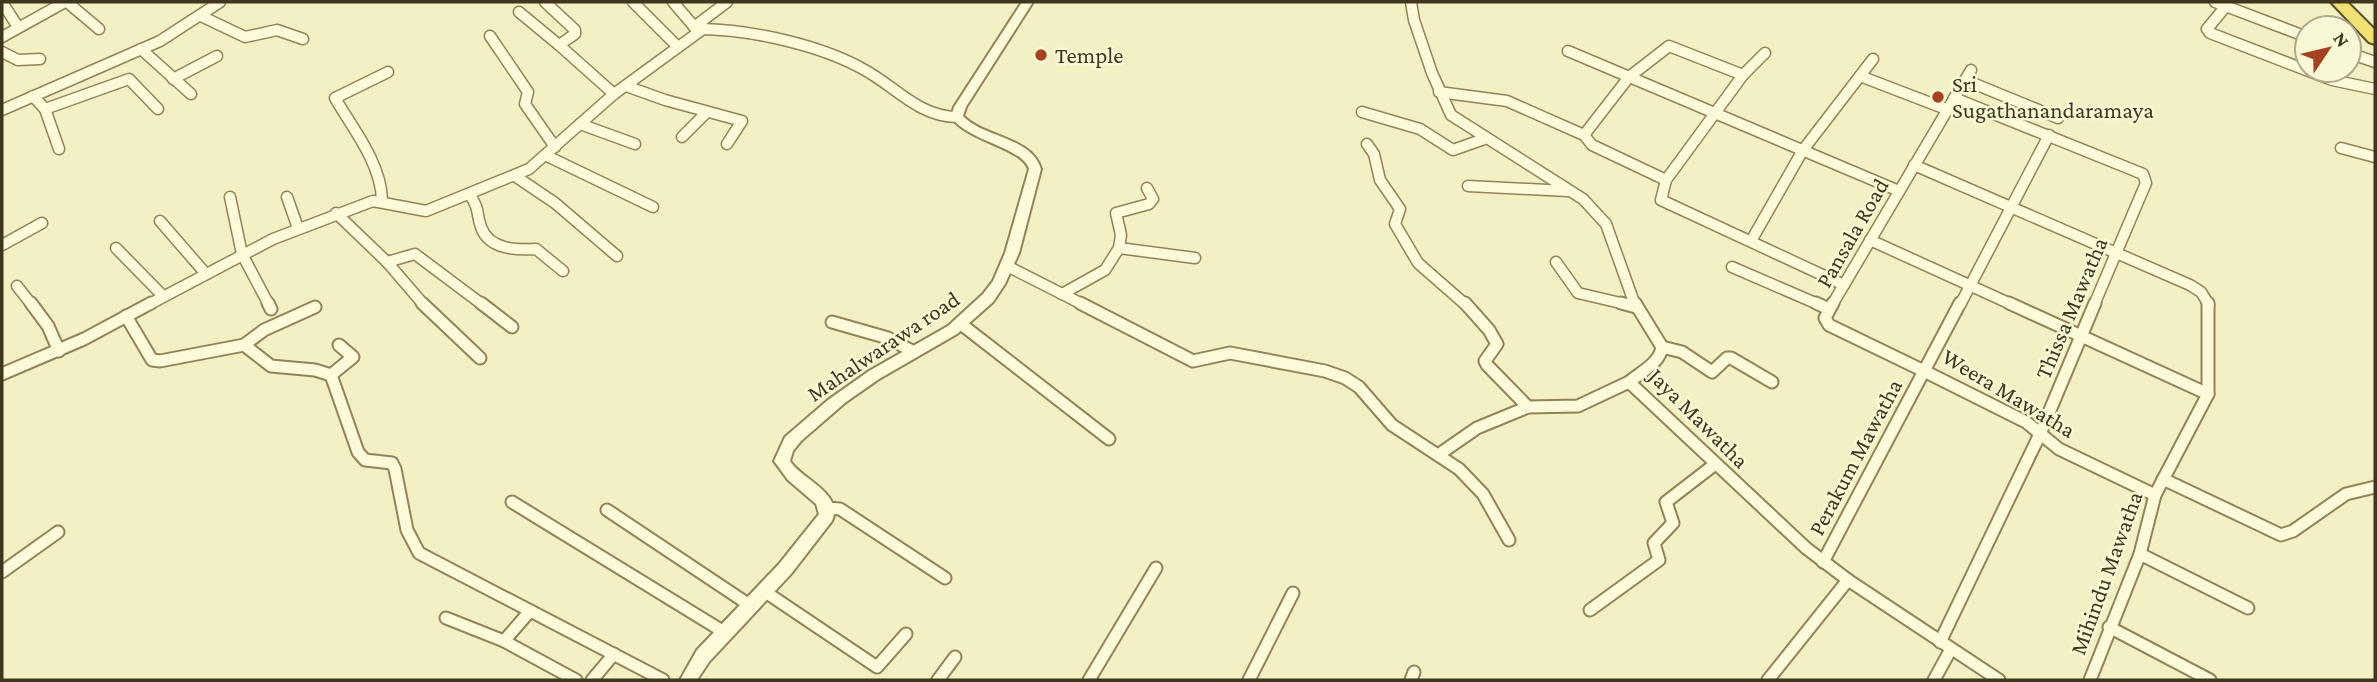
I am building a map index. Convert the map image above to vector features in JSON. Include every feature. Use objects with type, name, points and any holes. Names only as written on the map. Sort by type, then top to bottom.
[{"type":"highway","points":[[2339,2],[2375,39]]},
{"type":"highway","points":[[2345,2],[2375,32]]},
{"type":"street","points":[[2,2],[18,27]]},
{"type":"street","points":[[2,37],[66,2],[99,29]]},
{"type":"street","points":[[2,110],[174,34],[220,2]]},
{"type":"street","points":[[545,2],[575,30],[575,33],[559,45]]},
{"type":"street","points":[[633,2],[678,47]]},
{"type":"street","points":[[673,2],[696,29],[754,36],[835,56],[862,68],[936,116],[957,117],[960,107],[1027,2]]},
{"type":"street","points":[[2,374],[59,351],[242,254],[336,213],[382,200],[411,212],[440,206],[515,176],[547,156],[614,94],[678,47],[727,2]]},
{"type":"street","name":"Jaya Mawatha","points":[[1411,2],[1414,20],[1439,92],[1451,115],[1592,206],[1606,224],[1636,307],[1662,347],[1656,362],[1629,382],[1714,464],[1823,562],[1999,680]]},
{"type":"street","points":[[2215,2],[2293,32]]},
{"type":"street","points":[[2226,6],[2207,29],[2210,33],[2332,80],[2375,89]]},
{"type":"street","points":[[519,12],[614,94]]},
{"type":"street","points":[[201,16],[245,37],[277,30],[303,38]]},
{"type":"street","points":[[490,36],[528,92],[525,104],[555,147]]},
{"type":"street","points":[[1584,135],[1629,77],[1669,46],[1743,75]]},
{"type":"street","points":[[141,49],[191,94]]},
{"type":"street","points":[[1568,51],[1899,191]]},
{"type":"street","points":[[2,52],[18,60],[40,59]]},
{"type":"street","points":[[1765,53],[1743,75],[1666,180],[1661,200],[1844,285]]},
{"type":"street","points":[[173,79],[217,55]]},
{"type":"street","points":[[1751,241],[1803,150],[1873,59]]},
{"type":"street","name":"Pansala Road","points":[[1924,371],[1829,325],[1825,318],[1946,109],[1971,71]]},
{"type":"street","points":[[382,200],[381,188],[372,166],[335,98],[388,72]]},
{"type":"street","points":[[1860,76],[1946,109]]},
{"type":"street","points":[[45,109],[129,79],[158,109]]},
{"type":"street","points":[[1965,80],[2058,118]]},
{"type":"street","points":[[626,86],[706,113],[742,121],[727,145]]},
{"type":"street","points":[[1439,92],[1507,101],[1584,135],[1592,145],[1666,180]]},
{"type":"street","points":[[33,96],[45,109],[59,149]]},
{"type":"street","name":"Thissa Mawatha","points":[[1934,680],[1946,646],[2084,335],[2146,179],[2137,170],[1954,98]]},
{"type":"street","points":[[1362,112],[1420,129],[1453,150],[1486,138]]},
{"type":"street","points":[[682,137],[706,113]]},
{"type":"street","name":"Mahalwarawa road","points":[[827,508],[820,497],[785,470],[783,452],[788,444],[837,400],[961,324],[988,299],[1009,267],[1035,169],[1033,162],[1022,152],[965,126],[957,117]]},
{"type":"street","points":[[580,124],[635,144]]},
{"type":"street","name":"Weera Mawatha","points":[[2049,135],[2010,205],[1971,287],[1924,371],[2026,422],[2059,449],[2155,495]]},
{"type":"street","points":[[1367,144],[1374,154],[1380,180],[1400,209],[1395,224],[1408,249],[1418,263],[1457,295],[1489,330],[1497,344],[1485,361],[1487,365],[1528,407]]},
{"type":"street","points":[[2341,148],[2375,157]]},
{"type":"street","points":[[547,156],[653,207]]},
{"type":"street","points":[[1870,240],[2084,335],[2208,394],[2209,306],[2201,292],[2010,205],[1914,165]]},
{"type":"street","points":[[515,176],[555,203],[617,256]]},
{"type":"street","points":[[1468,186],[1571,192]]},
{"type":"street","points":[[1062,295],[1105,270],[1119,248],[1121,236],[1116,214],[1152,201],[1147,188]]},
{"type":"street","points":[[470,194],[479,209],[481,227],[486,236],[508,250],[536,250],[564,271]]},
{"type":"street","points":[[230,197],[242,254],[271,309]]},
{"type":"street","points":[[287,197],[298,228]]},
{"type":"street","points":[[336,213],[387,262],[411,293],[480,358]]},
{"type":"street","points":[[160,221],[206,274]]},
{"type":"street","points":[[2,245],[42,223]]},
{"type":"street","points":[[116,248],[163,296]]},
{"type":"street","points":[[1119,248],[1195,258]]},
{"type":"street","points":[[387,262],[415,254],[512,327]]},
{"type":"street","points":[[1556,262],[1578,293],[1636,307]]},
{"type":"street","points":[[1009,267],[1193,361],[1202,362],[1217,354],[1230,353],[1325,371],[1345,378],[1359,387],[1392,425],[1459,469],[1483,494],[1509,540]]},
{"type":"street","points":[[1732,267],[1829,309]]},
{"type":"street","points":[[17,286],[48,326],[59,351]]},
{"type":"street","points":[[126,316],[152,360],[170,360],[244,345],[264,330],[315,307]]},
{"type":"street","points":[[832,322],[888,338],[914,352]]},
{"type":"street","points":[[961,324],[1109,439]]},
{"type":"street","points":[[244,345],[271,366],[315,370],[331,375]]},
{"type":"street","points":[[331,375],[353,357],[339,345]]},
{"type":"street","points":[[1662,347],[1682,352],[1712,372],[1727,358],[1731,358],[1772,382]]},
{"type":"street","name":"Perakum Mawatha","points":[[1823,562],[1924,371]]},
{"type":"street","points":[[331,375],[358,452],[365,460],[392,463],[395,469],[407,530],[419,553],[663,680]]},
{"type":"street","points":[[1438,455],[1477,428],[1528,407],[1578,406],[1629,382]]},
{"type":"street","name":"Mihindu Mawatha","points":[[2090,680],[2140,555],[2155,495],[2208,394]]},
{"type":"street","points":[[1590,610],[1659,561],[1654,543],[1673,523],[1666,502],[1714,464]]},
{"type":"street","points":[[2163,480],[2281,535],[2293,531],[2346,494],[2375,487]]},
{"type":"street","points":[[512,502],[724,632]]},
{"type":"street","points":[[688,680],[703,656],[824,524],[827,508],[840,509],[945,578]]},
{"type":"street","points":[[607,510],[751,606]]},
{"type":"street","points":[[2,572],[58,532]]},
{"type":"street","points":[[2140,555],[2248,608]]},
{"type":"street","points":[[1089,680],[1156,568]]},
{"type":"street","points":[[1768,680],[1848,580]]},
{"type":"street","points":[[764,591],[877,667],[906,634]]},
{"type":"street","points":[[1248,680],[1293,593]]},
{"type":"street","points":[[504,641],[530,611]]},
{"type":"street","points":[[446,618],[504,641],[576,680]]},
{"type":"street","points":[[2109,627],[2210,680]]},
{"type":"street","points":[[592,680],[614,654]]},
{"type":"street","points":[[938,680],[955,657]]},
{"type":"place","name":"Temple","points":[[1041,55]]},
{"type":"place","name":"Sri Sugathanandaramaya","points":[[1938,97]]}]
